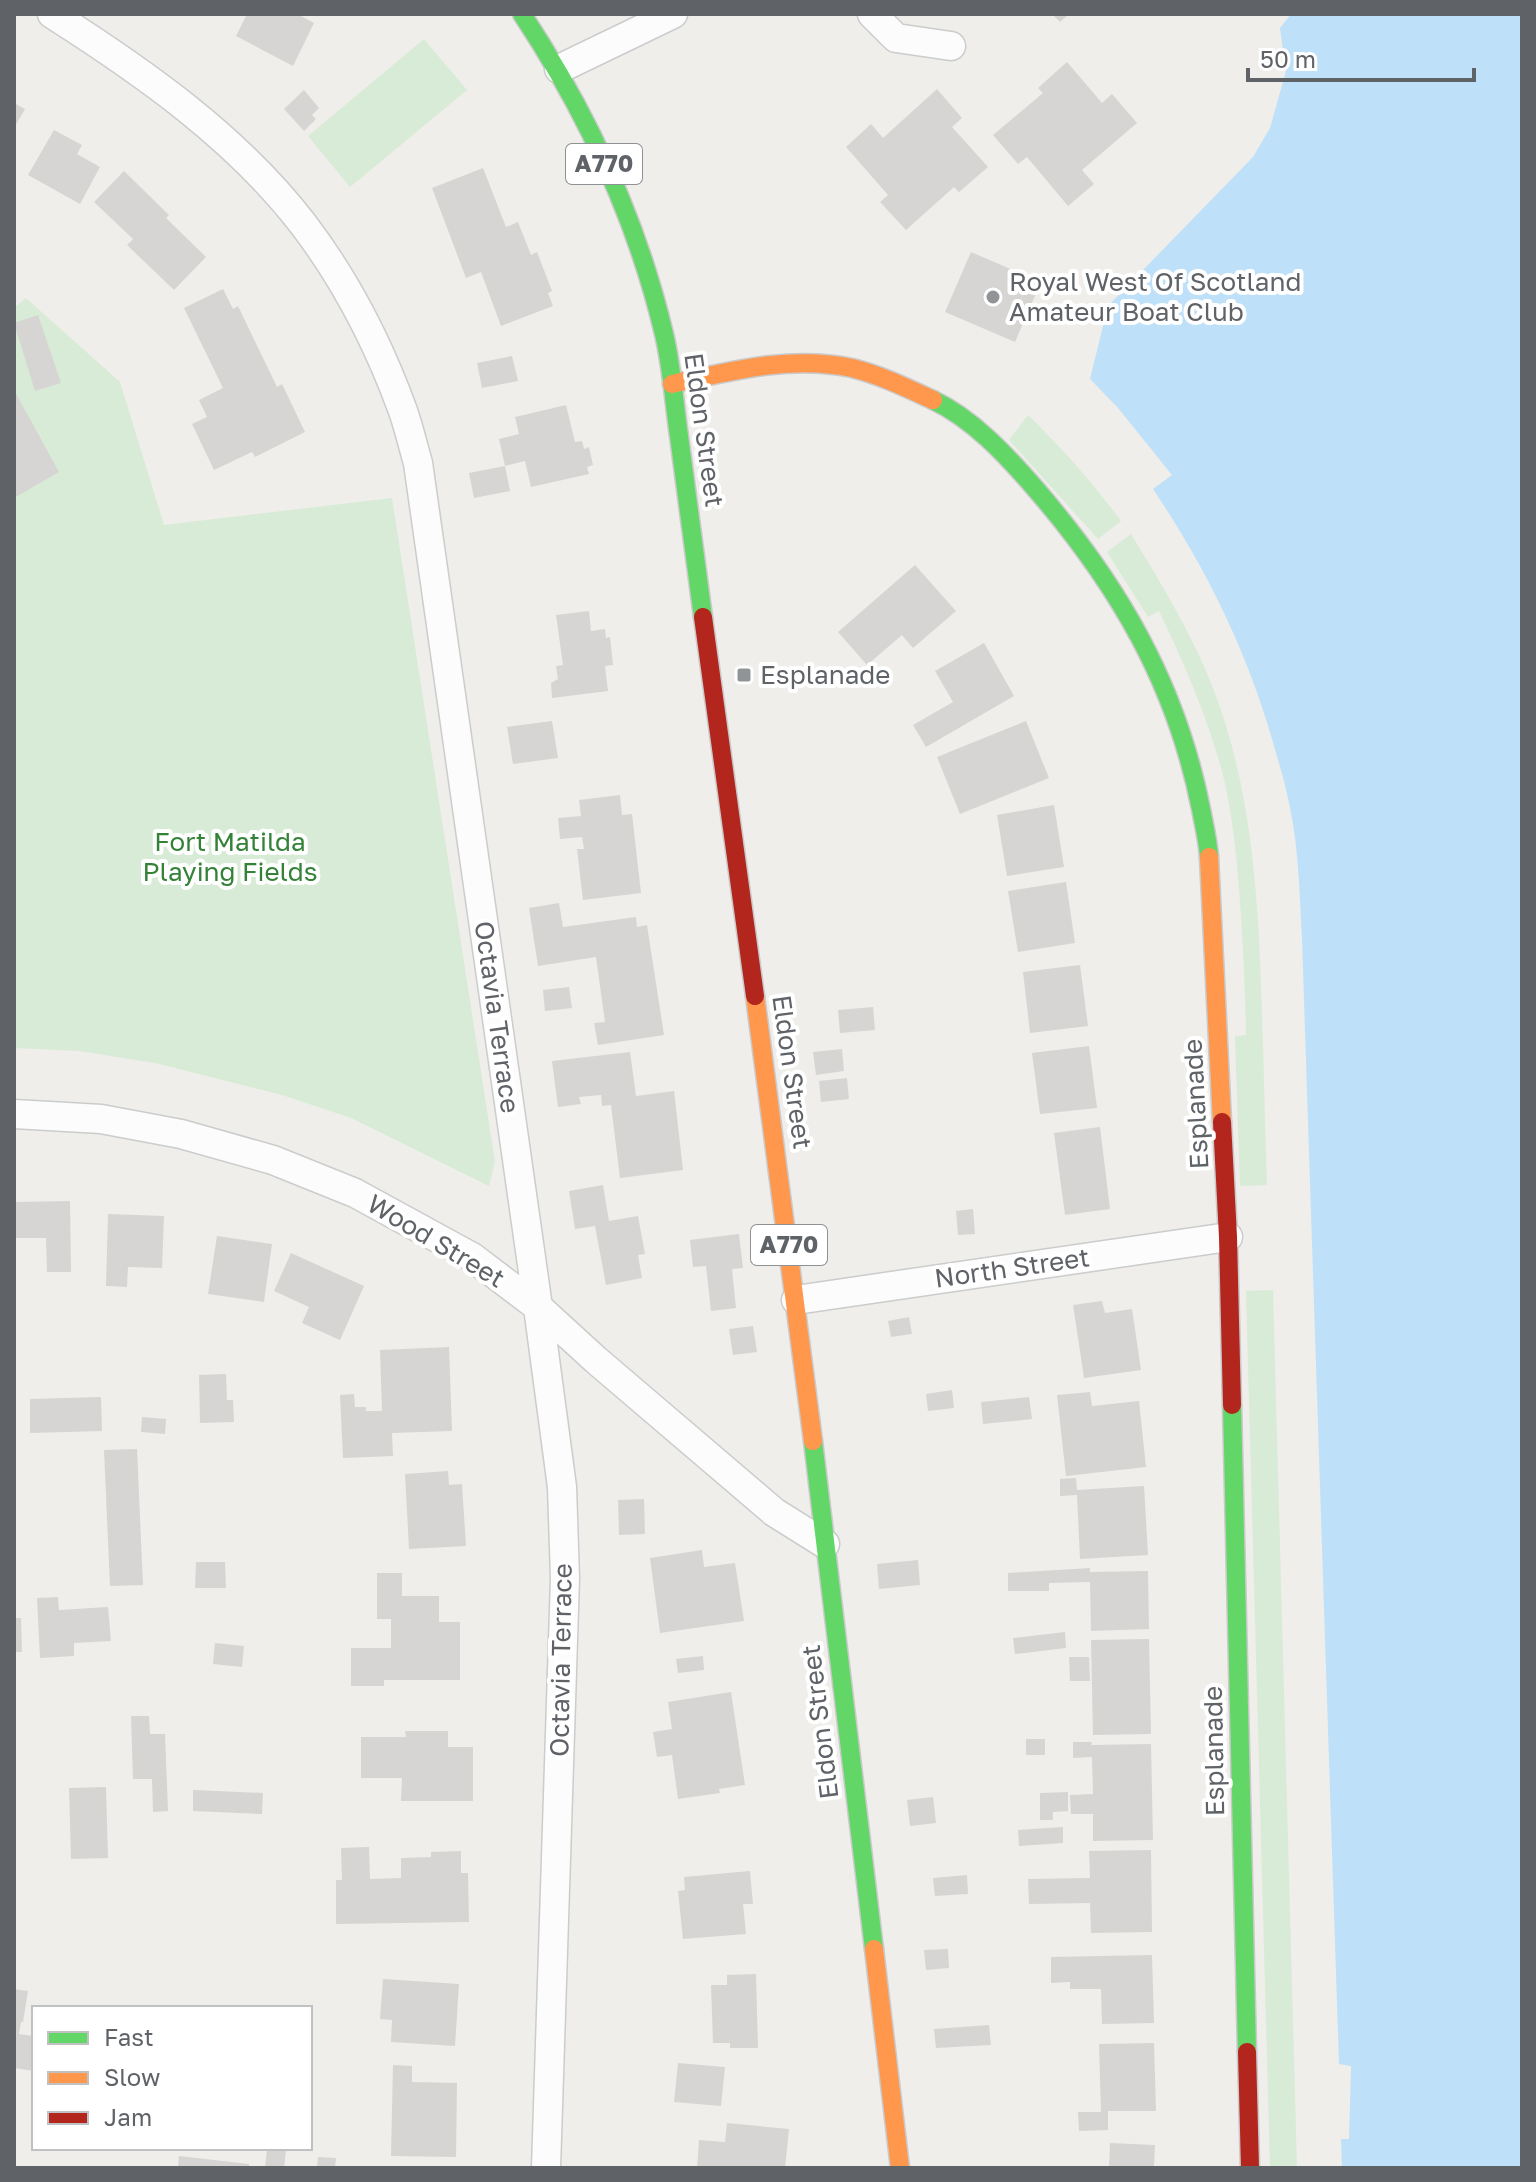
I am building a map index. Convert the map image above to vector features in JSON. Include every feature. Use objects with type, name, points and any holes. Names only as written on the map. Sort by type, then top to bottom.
[{"type":"main road","name":"Eldon Street","points":[[522,14],[559,69],[610,178],[662,325],[796,1300],[900,2168]]},
{"type":"main road","name":"Esplanade","points":[[672,384],[755,366],[803,363],[851,368],[891,381],[938,402],[978,430],[1022,473],[1060,517],[1114,592],[1167,692],[1192,765],[1209,853],[1228,1237],[1250,2168]]},
{"type":"street","name":"Octavia Terrace","points":[[52,14],[152,81],[212,129],[265,180],[302,223],[345,286],[377,349],[403,412],[418,463],[562,1487],[565,1578],[546,2168]]},
{"type":"street","points":[[559,69],[673,14]]},
{"type":"street","points":[[872,14],[896,38],[951,46]]},
{"type":"street","name":"Wood Street","points":[[14,1114],[101,1119],[181,1134],[273,1160],[355,1193],[472,1257],[538,1307],[774,1512],[825,1544]]},
{"type":"street","name":"North Street","points":[[796,1300],[1228,1237]]},
{"type":"green space","points":[[424,39],[467,90],[350,187],[308,136]]},
{"type":"green space","name":"Fort Matilda Playing Fields","points":[[26,298],[120,382],[164,525],[392,498],[495,1162],[489,1186],[351,1118],[282,1095],[155,1063],[79,1051],[14,1048],[14,308]]},
{"type":"green space","points":[[1028,415],[1077,466],[1121,521],[1098,539],[1009,440]]},
{"type":"green space","points":[[1131,534],[1170,599],[1204,666],[1222,713],[1241,787],[1253,862],[1259,938],[1267,1185],[1240,1186],[1235,1036],[1246,1035],[1245,998],[1238,875],[1226,789],[1203,712],[1159,611],[1148,617],[1107,552]]},
{"type":"green space","points":[[1273,1290],[1297,2168],[1270,2168],[1246,1291]]},
{"type":"water","points":[[1291,14],[1522,14],[1522,2168],[1342,2168],[1341,2139],[1349,2139],[1351,2066],[1339,2064],[1302,939],[1295,838],[1279,762],[1254,683],[1209,583],[1153,489],[1172,475],[1118,408],[1090,379],[1108,306],[1253,157],[1270,128],[1286,71],[1280,28]]},
{"type":"building","points":[[247,14],[297,14],[314,23],[293,66],[236,36]]},
{"type":"building","points":[[1052,14],[1069,14],[1060,22]]},
{"type":"building","points":[[1067,62],[1102,103],[1112,94],[1137,123],[1082,170],[1094,184],[1068,206],[1027,157],[1018,164],[993,135],[1043,93],[1038,88]]},
{"type":"building","points":[[937,89],[962,118],[952,127],[988,167],[959,192],[954,187],[906,230],[880,202],[888,195],[846,147],[871,124],[883,138]]},
{"type":"building","points":[[304,90],[319,108],[312,115],[316,119],[304,131],[284,109]]},
{"type":"building","points":[[14,103],[25,109],[14,128]]},
{"type":"building","points":[[54,130],[82,145],[77,154],[100,167],[80,204],[28,175]]},
{"type":"building","points":[[483,168],[506,227],[518,222],[531,255],[537,252],[552,291],[548,293],[553,306],[501,326],[481,272],[466,278],[432,188]]},
{"type":"building","points":[[124,171],[206,257],[174,290],[127,245],[133,239],[94,202]]},
{"type":"building","name":"Royal West Of Scotland Amateur Boat Club","points":[[971,252],[1041,282],[1015,342],[945,312]]},
{"type":"building","points":[[223,289],[233,309],[238,306],[277,387],[282,384],[305,432],[255,457],[252,452],[214,470],[192,424],[207,417],[199,400],[223,388],[184,308]]},
{"type":"building","points":[[38,315],[61,383],[35,391],[14,323]]},
{"type":"building","points":[[512,356],[518,381],[482,388],[477,363]]},
{"type":"building","points":[[14,390],[59,472],[14,498]]},
{"type":"building","points":[[566,405],[575,442],[582,441],[584,449],[589,447],[593,465],[587,467],[589,474],[531,487],[525,461],[505,466],[499,439],[519,434],[515,417]]},
{"type":"building","points":[[505,466],[510,491],[474,498],[469,473]]},
{"type":"building","points":[[915,565],[956,611],[913,648],[902,635],[867,665],[838,632]]},
{"type":"building","points":[[589,611],[591,631],[605,629],[606,638],[610,637],[613,665],[605,666],[608,691],[552,698],[551,683],[558,679],[556,666],[563,665],[556,615]]},
{"type":"building","points":[[984,643],[1014,696],[926,747],[913,725],[953,702],[935,671]]},
{"type":"building","points":[[552,721],[558,758],[513,764],[507,727]]},
{"type":"building","points":[[1026,721],[1049,778],[960,814],[937,757]]},
{"type":"building","points":[[620,795],[622,815],[632,814],[641,893],[583,900],[577,849],[584,849],[582,837],[560,839],[558,818],[581,816],[579,800]]},
{"type":"building","points":[[1054,805],[1064,867],[1007,876],[997,815]]},
{"type":"building","points":[[1066,882],[1075,943],[1018,952],[1008,891]]},
{"type":"building","points":[[559,903],[563,927],[636,917],[637,927],[647,925],[664,1035],[598,1045],[594,1023],[605,1022],[596,957],[538,966],[529,908]]},
{"type":"building","points":[[1080,965],[1088,1026],[1030,1033],[1023,972]]},
{"type":"building","points":[[569,987],[572,1008],[545,1011],[543,990]]},
{"type":"building","points":[[873,1007],[875,1030],[840,1033],[838,1010]]},
{"type":"building","points":[[1089,1046],[1097,1108],[1040,1114],[1032,1053]]},
{"type":"building","points":[[842,1049],[844,1071],[816,1075],[813,1052]]},
{"type":"building","points":[[630,1052],[636,1096],[674,1091],[683,1170],[620,1178],[611,1105],[602,1106],[601,1095],[579,1097],[581,1104],[558,1107],[552,1061]]},
{"type":"building","points":[[847,1078],[849,1099],[821,1102],[819,1081]]},
{"type":"building","points":[[1100,1127],[1110,1209],[1065,1215],[1054,1133]]},
{"type":"building","points":[[603,1185],[609,1221],[638,1216],[645,1254],[638,1255],[642,1278],[606,1285],[595,1226],[575,1229],[569,1191]]},
{"type":"building","points":[[70,1201],[71,1272],[47,1272],[46,1238],[14,1238],[14,1202]]},
{"type":"building","points":[[973,1209],[975,1234],[958,1235],[956,1211]]},
{"type":"building","points":[[108,1214],[164,1216],[162,1268],[128,1267],[127,1287],[106,1286]]},
{"type":"building","points":[[739,1234],[743,1268],[732,1269],[736,1308],[711,1311],[706,1266],[693,1267],[690,1240]]},
{"type":"building","points":[[217,1236],[272,1244],[264,1302],[208,1294]]},
{"type":"building","points":[[291,1253],[364,1286],[340,1340],[302,1323],[309,1307],[274,1291]]},
{"type":"building","points":[[1102,1301],[1105,1313],[1132,1309],[1141,1370],[1084,1378],[1073,1305]]},
{"type":"building","points":[[909,1317],[912,1334],[891,1337],[888,1321]]},
{"type":"building","points":[[753,1326],[757,1352],[733,1355],[729,1329]]},
{"type":"building","points":[[449,1347],[452,1431],[392,1433],[393,1456],[343,1458],[340,1395],[354,1394],[355,1407],[382,1411],[380,1350]]},
{"type":"building","points":[[226,1374],[227,1400],[233,1400],[234,1422],[200,1423],[199,1375]]},
{"type":"building","points":[[952,1390],[954,1408],[928,1411],[926,1394]]},
{"type":"building","points":[[1090,1392],[1092,1406],[1139,1401],[1146,1467],[1066,1476],[1057,1395]]},
{"type":"building","points":[[101,1397],[102,1431],[30,1433],[30,1399]]},
{"type":"building","points":[[1029,1397],[1032,1419],[983,1424],[981,1402]]},
{"type":"building","points":[[142,1417],[166,1419],[165,1434],[141,1432]]},
{"type":"building","points":[[137,1449],[143,1585],[110,1586],[104,1450]]},
{"type":"building","points":[[448,1471],[449,1485],[462,1484],[466,1546],[409,1549],[405,1474]]},
{"type":"building","points":[[1076,1478],[1077,1490],[1144,1486],[1148,1555],[1080,1559],[1077,1495],[1060,1496],[1060,1479]]},
{"type":"building","points":[[644,1499],[645,1534],[619,1535],[618,1500]]},
{"type":"building","points":[[702,1550],[704,1567],[735,1563],[744,1621],[660,1633],[650,1558]]},
{"type":"building","points":[[918,1560],[920,1585],[879,1589],[877,1564]]},
{"type":"building","points":[[196,1562],[225,1562],[226,1588],[195,1588]]},
{"type":"building","points":[[1090,1568],[1090,1572],[1148,1571],[1149,1629],[1091,1631],[1090,1582],[1049,1583],[1049,1591],[1008,1591],[1008,1573]]},
{"type":"building","points":[[377,1573],[402,1573],[402,1596],[439,1596],[439,1622],[460,1622],[460,1680],[384,1680],[384,1686],[351,1686],[351,1648],[391,1648],[391,1619],[377,1619]]},
{"type":"building","points":[[58,1597],[59,1610],[108,1607],[111,1641],[74,1643],[74,1656],[40,1658],[37,1598]]},
{"type":"building","points":[[14,1618],[21,1618],[22,1652],[14,1652]]},
{"type":"building","points":[[1065,1632],[1066,1648],[1015,1654],[1013,1638]]},
{"type":"building","points":[[1149,1639],[1151,1734],[1093,1735],[1091,1640]]},
{"type":"building","points":[[215,1643],[244,1646],[242,1667],[213,1664]]},
{"type":"building","points":[[703,1656],[704,1670],[678,1673],[676,1659]]},
{"type":"building","points":[[1069,1657],[1089,1657],[1090,1681],[1070,1681]]},
{"type":"building","points":[[731,1692],[745,1785],[719,1789],[720,1793],[678,1799],[672,1755],[657,1757],[653,1732],[672,1729],[668,1702]]},
{"type":"building","points":[[131,1716],[149,1716],[150,1734],[165,1734],[168,1811],[153,1812],[152,1779],[133,1779]]},
{"type":"building","points":[[405,1731],[448,1731],[448,1747],[473,1747],[473,1801],[401,1801],[402,1778],[361,1778],[361,1737],[406,1737]]},
{"type":"building","points":[[1026,1739],[1045,1739],[1045,1755],[1026,1755]]},
{"type":"building","points":[[1073,1742],[1092,1742],[1091,1745],[1151,1744],[1153,1840],[1093,1841],[1093,1814],[1071,1814],[1070,1795],[1093,1794],[1092,1757],[1073,1758]]},
{"type":"building","points":[[106,1787],[108,1858],[71,1859],[69,1788]]},
{"type":"building","points":[[193,1790],[263,1793],[262,1814],[193,1811]]},
{"type":"building","points":[[1068,1792],[1068,1811],[1053,1812],[1053,1820],[1040,1820],[1040,1793]]},
{"type":"building","points":[[933,1797],[936,1823],[910,1826],[907,1800]]},
{"type":"building","points":[[1063,1827],[1063,1843],[1019,1846],[1018,1830]]},
{"type":"building","points":[[369,1847],[370,1879],[401,1878],[401,1858],[431,1857],[431,1852],[461,1851],[461,1873],[468,1873],[469,1922],[336,1924],[336,1880],[342,1880],[341,1848]]},
{"type":"building","points":[[1151,1850],[1152,1932],[1091,1933],[1090,1903],[1029,1904],[1028,1879],[1090,1878],[1089,1851]]},
{"type":"building","points":[[750,1871],[753,1904],[743,1904],[746,1934],[683,1939],[678,1891],[685,1890],[684,1877]]},
{"type":"building","points":[[967,1875],[968,1894],[935,1896],[933,1878]]},
{"type":"building","points":[[948,1949],[949,1968],[926,1970],[924,1950]]},
{"type":"building","points":[[1152,1955],[1154,2023],[1102,2024],[1101,1989],[1070,1989],[1070,1982],[1051,1983],[1051,1957]]},
{"type":"building","points":[[756,1974],[758,2048],[730,2048],[730,2043],[713,2043],[711,1985],[727,1985],[727,1975]]},
{"type":"building","points":[[383,1979],[459,1984],[455,2046],[391,2042],[392,2020],[380,2019]]},
{"type":"building","points":[[14,1989],[28,1991],[19,2034],[32,2036],[32,2071],[14,2068]]},
{"type":"building","points":[[989,2025],[991,2045],[936,2048],[934,2029]]},
{"type":"building","points":[[1154,2043],[1156,2111],[1108,2111],[1108,2130],[1079,2131],[1078,2112],[1101,2112],[1099,2044]]},
{"type":"building","points":[[678,2063],[725,2067],[721,2106],[674,2102]]},
{"type":"building","points":[[393,2065],[412,2066],[412,2082],[457,2083],[456,2157],[391,2156]]},
{"type":"building","points":[[727,2123],[789,2129],[785,2168],[697,2168],[699,2140],[725,2142]]},
{"type":"building","points":[[1110,2143],[1155,2145],[1154,2168],[1109,2168]]},
{"type":"building","points":[[267,2150],[286,2150],[284,2168],[265,2168]]},
{"type":"building","points":[[179,2156],[249,2164],[249,2168],[178,2168]]},
{"type":"building","points":[[318,2157],[336,2158],[335,2168],[317,2168]]},
{"type":"traffic: fast","points":[[522,14],[567,89],[607,168],[653,291],[669,359],[703,617]]},
{"type":"traffic: fast","points":[[933,400],[975,427],[1012,463],[1064,524],[1117,598],[1140,637],[1176,719],[1190,763],[1209,857]]},
{"type":"traffic: fast","points":[[1232,1405],[1247,2052]]},
{"type":"traffic: fast","points":[[813,1441],[874,1949]]},
{"type":"traffic: slow","points":[[672,384],[761,366],[829,364],[873,374],[933,400]]},
{"type":"traffic: slow","points":[[1209,857],[1222,1122]]},
{"type":"traffic: slow","points":[[755,996],[813,1441]]},
{"type":"traffic: slow","points":[[874,1949],[900,2168]]},
{"type":"traffic: jam","points":[[703,617],[755,996]]},
{"type":"traffic: jam","points":[[1222,1122],[1232,1405]]},
{"type":"traffic: jam","points":[[1247,2052],[1250,2168]]},
{"type":"place","name":"Royal West Of Scotland Amateur Boat Club","points":[[993,297]]},
{"type":"place","name":"Esplanade","points":[[744,675]]}]
